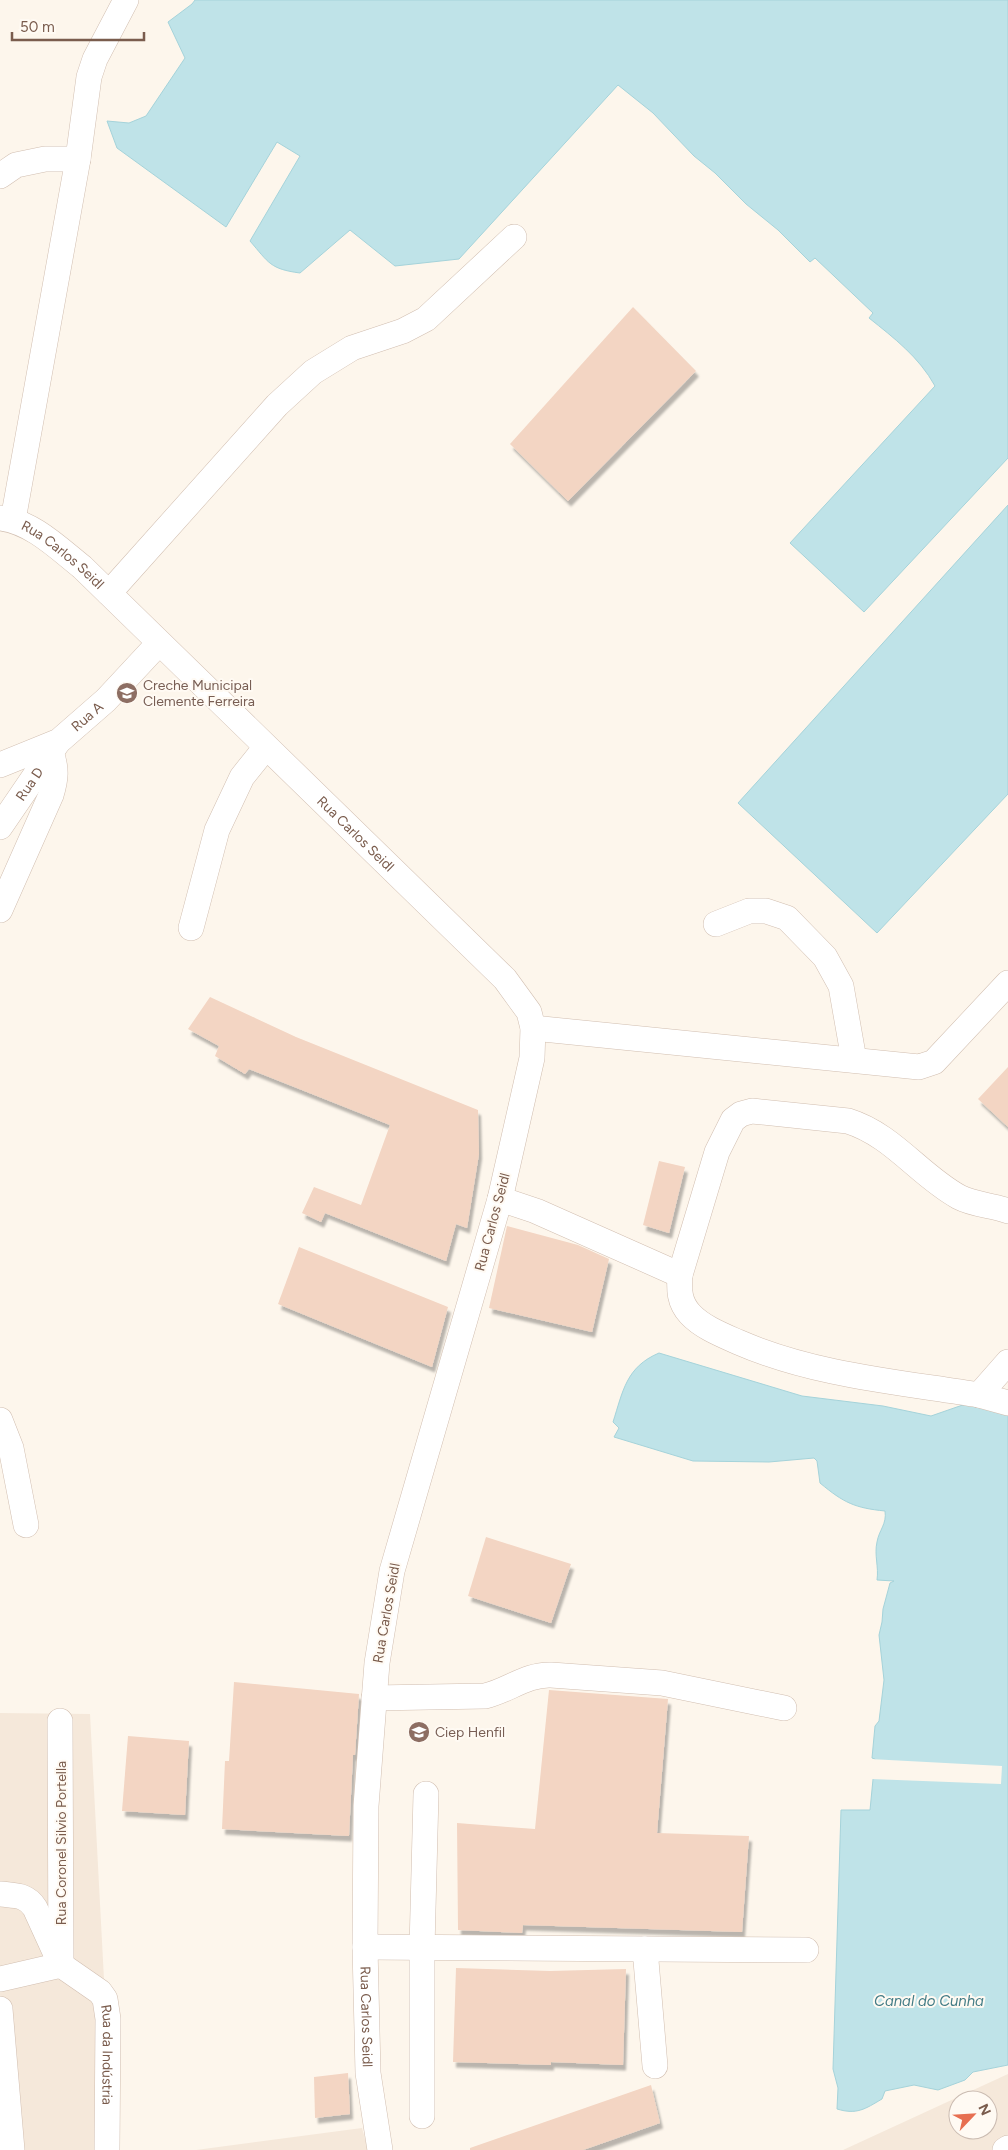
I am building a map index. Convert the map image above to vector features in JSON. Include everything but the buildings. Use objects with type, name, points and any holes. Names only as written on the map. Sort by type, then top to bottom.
[{"type":"street","points":[[7,519],[78,159],[89,77],[99,52],[126,0]]},
{"type":"street","points":[[0,176],[16,165],[45,160],[78,159]]},
{"type":"street","points":[[109,593],[277,405],[313,372],[352,348],[403,331],[426,319],[514,237]]},
{"type":"street","name":"Rua Carlos Seidl","points":[[7,519],[42,535],[82,567],[109,593],[505,979],[529,1012],[533,1028],[532,1058],[500,1199],[392,1571],[377,1663],[366,1806],[365,1948],[368,2073],[380,2150]]},
{"type":"street","name":"Rua A","points":[[0,765],[55,747],[106,700],[159,643]]},
{"type":"street","points":[[0,910],[51,795],[56,777],[55,747]]},
{"type":"street","name":"Rua D","points":[[0,827],[55,747]]},
{"type":"street","points":[[192,928],[217,830],[242,777],[266,747]]},
{"type":"street","points":[[716,924],[749,911],[766,911],[787,918],[825,957],[842,986],[854,1060]]},
{"type":"street","points":[[533,1028],[919,1067],[934,1062],[1008,983]]},
{"type":"street","points":[[1008,1210],[961,1198],[886,1139],[863,1126],[848,1121],[752,1111],[741,1114],[733,1120],[717,1152],[680,1275],[679,1291],[680,1298],[690,1314],[721,1335],[759,1351],[810,1367],[979,1395],[1008,1403]]},
{"type":"street","points":[[500,1199],[536,1211],[680,1275]]},
{"type":"street","points":[[979,1395],[1008,1362]]},
{"type":"street","points":[[0,1420],[11,1448],[26,1524]]},
{"type":"street","points":[[374,1698],[485,1696],[495,1694],[538,1675],[551,1675],[662,1682],[784,1708]]},
{"type":"street","name":"Rua Coronel Silvio Portella","points":[[60,1721],[61,1965]]},
{"type":"street","points":[[422,2116],[422,1948],[426,1794]]},
{"type":"street","points":[[0,1894],[19,1895],[30,1900],[61,1965],[0,1979]]},
{"type":"street","points":[[365,1948],[806,1950]]},
{"type":"street","points":[[645,1949],[655,2066]]},
{"type":"street","name":"Rua da Indústria","points":[[61,1965],[95,1987],[105,1999],[107,2007],[107,2150]]},
{"type":"street","points":[[0,2009],[12,2150]]},
{"type":"shaded area","points":[[0,1713],[90,1714],[113,2150],[0,2150]]},
{"type":"shaded area","points":[[1008,2074],[1008,2150],[843,2150],[948,2102],[948,2140],[998,2140],[998,2090],[973,2090]]},
{"type":"shaded area","points":[[362,2128],[368,2150],[196,2150]]},
{"type":"water","points":[[195,0],[1008,0],[1008,458],[864,612],[790,543],[935,386],[914,357],[869,318],[873,313],[815,258],[810,262],[778,230],[746,204],[715,173],[694,156],[653,113],[618,85],[459,259],[395,266],[350,230],[300,273],[276,267],[266,260],[250,241],[300,156],[277,142],[226,227],[117,148],[107,121],[129,123],[146,116],[185,58],[168,22]]},
{"type":"water","points":[[1008,505],[1008,794],[877,933],[738,803]]},
{"type":"water","name":"Canal do Cunha","points":[[659,1353],[802,1396],[883,1406],[931,1416],[977,1400],[1008,1408],[1008,2065],[973,2072],[965,2080],[938,2090],[914,2085],[885,2091],[882,2099],[861,2110],[844,2111],[837,2109],[838,2088],[833,2069],[841,1810],[870,1810],[875,1759],[872,1758],[875,1726],[879,1721],[884,1680],[879,1635],[890,1583],[894,1581],[877,1580],[876,1547],[885,1520],[885,1511],[858,1506],[843,1500],[828,1490],[820,1483],[817,1461],[814,1458],[769,1462],[693,1461],[614,1437],[619,1428],[613,1422],[627,1381],[639,1365]]},
{"type":"pier","points":[[870,1759],[1002,1766],[1001,1784],[871,1779],[872,1761]]},
{"type":"place","name":"Creche Municipal Clemente Ferreira","points":[[127,693]]},
{"type":"place","name":"Ciep Henfil","points":[[419,1732]]}]
